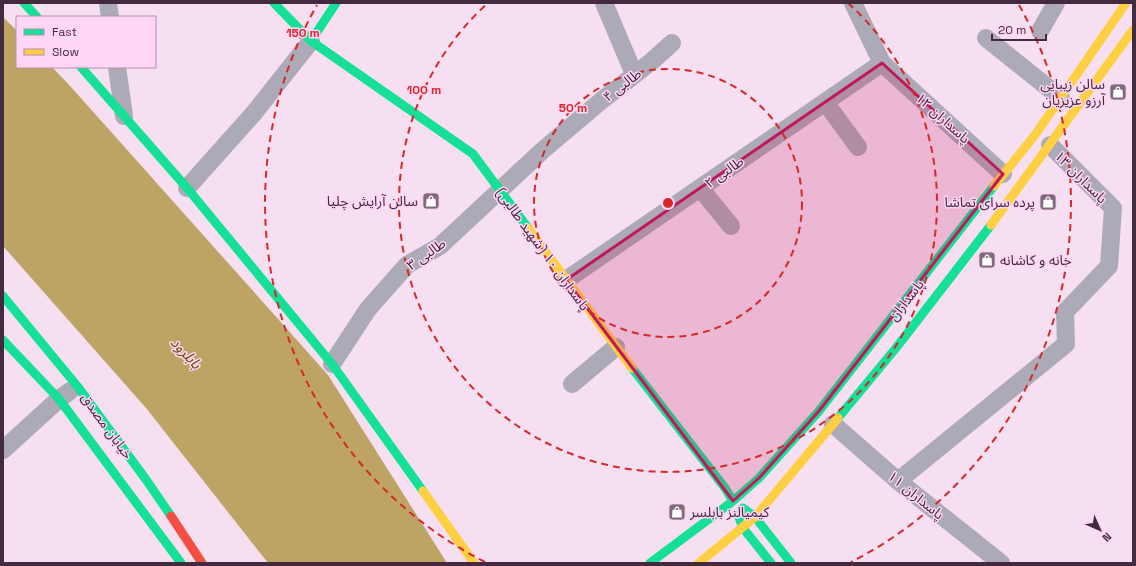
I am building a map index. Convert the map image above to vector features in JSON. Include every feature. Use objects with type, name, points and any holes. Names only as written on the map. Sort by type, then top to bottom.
[{"type":"street","points":[[24,3],[36,16]]},
{"type":"street","points":[[108,3],[110,16]]},
{"type":"street","name":"پاسداران ۱۰ (شهید طالبی)","points":[[274,3],[311,41],[473,154],[616,347],[733,500]]},
{"type":"street","points":[[187,188],[254,113],[311,41],[336,3]]},
{"type":"street","points":[[604,3],[634,74]]},
{"type":"street","points":[[853,3],[882,63]]},
{"type":"street","points":[[1040,31],[1056,3]]},
{"type":"street","name":"پاسداران","points":[[650,563],[733,500],[759,478],[819,412],[1003,174],[1035,135],[1126,3]]},
{"type":"street","name":"پاسداران","points":[[699,563],[755,517],[896,347],[1050,145],[1133,30]]},
{"type":"street","points":[[986,38],[1060,98]]},
{"type":"street","name":"طالبی ۴","points":[[500,191],[543,150],[672,43]]},
{"type":"street","name":"طالبی ۲","points":[[566,280],[882,63]]},
{"type":"street","name":"پاسداران ۱۲","points":[[882,63],[1003,174]]},
{"type":"street","points":[[82,68],[187,188],[332,364],[474,563]]},
{"type":"street","points":[[117,68],[124,116]]},
{"type":"street","points":[[825,102],[858,147]]},
{"type":"street","name":"پاسداران ۱۳","points":[[898,481],[1066,344],[1065,312],[1109,266],[1113,208],[1050,145]]},
{"type":"street","points":[[700,188],[731,226]]},
{"type":"street","name":"طالبی ۳","points":[[332,364],[368,309],[407,265],[440,246],[500,191]]},
{"type":"street","name":"خیابان مصدق","points":[[3,296],[78,387],[147,481],[202,563]]},
{"type":"street","name":"خیابان مصدق","points":[[3,340],[59,399],[181,563]]},
{"type":"street","points":[[572,384],[616,347]]},
{"type":"street","points":[[3,450],[59,399],[78,387]]},
{"type":"street","name":"پاسداران ۱۱","points":[[833,424],[898,481],[1001,563]]},
{"type":"street","points":[[733,500],[755,517],[791,563]]},
{"type":"street","points":[[733,500],[743,528],[771,563]]},
{"type":"highlighted area","points":[[882,63],[1003,174],[819,411],[759,478],[733,501],[566,280]]},
{"type":"water","name":"بابلرود","points":[[3,17],[16,30],[16,68],[53,68],[328,375],[447,563],[268,563],[146,408],[3,246]]},
{"type":"traffic: fast","points":[[24,3],[36,16]]},
{"type":"traffic: fast","points":[[274,3],[311,41],[473,154],[528,228]]},
{"type":"traffic: fast","points":[[311,41],[336,3]]},
{"type":"traffic: fast","points":[[82,68],[187,188],[332,364],[423,491]]},
{"type":"traffic: fast","points":[[650,563],[733,501],[759,478],[819,411],[994,186]]},
{"type":"traffic: fast","points":[[838,418],[896,348],[991,225]]},
{"type":"traffic: fast","points":[[3,296],[78,387],[171,516]]},
{"type":"traffic: fast","points":[[3,340],[59,399],[181,563]]},
{"type":"traffic: fast","points":[[632,368],[725,488],[733,501]]},
{"type":"traffic: fast","points":[[743,508],[755,517],[791,563]]},
{"type":"traffic: fast","points":[[738,515],[743,528],[771,563]]},
{"type":"traffic: slow","points":[[994,186],[1035,135],[1126,3]]},
{"type":"traffic: slow","points":[[991,225],[1133,30]]},
{"type":"traffic: slow","points":[[528,228],[632,368]]},
{"type":"traffic: slow","points":[[699,563],[755,517],[838,418]]},
{"type":"traffic: slow","points":[[423,491],[474,563]]},
{"type":"traffic: jam","points":[[171,516],[202,563]]},
{"type":"place","name":"سالن زیبایی آرزو عزیزیان","points":[[1118,92]]},
{"type":"place","name":"سالن آرایش چلیا","points":[[431,201]]},
{"type":"place","name":"پرده سرای تماشا","points":[[1048,202]]},
{"type":"place","name":"خانه و کاشانه","points":[[987,260]]},
{"type":"place","name":"کیمیالنز بابلسر","points":[[677,512]]}]
